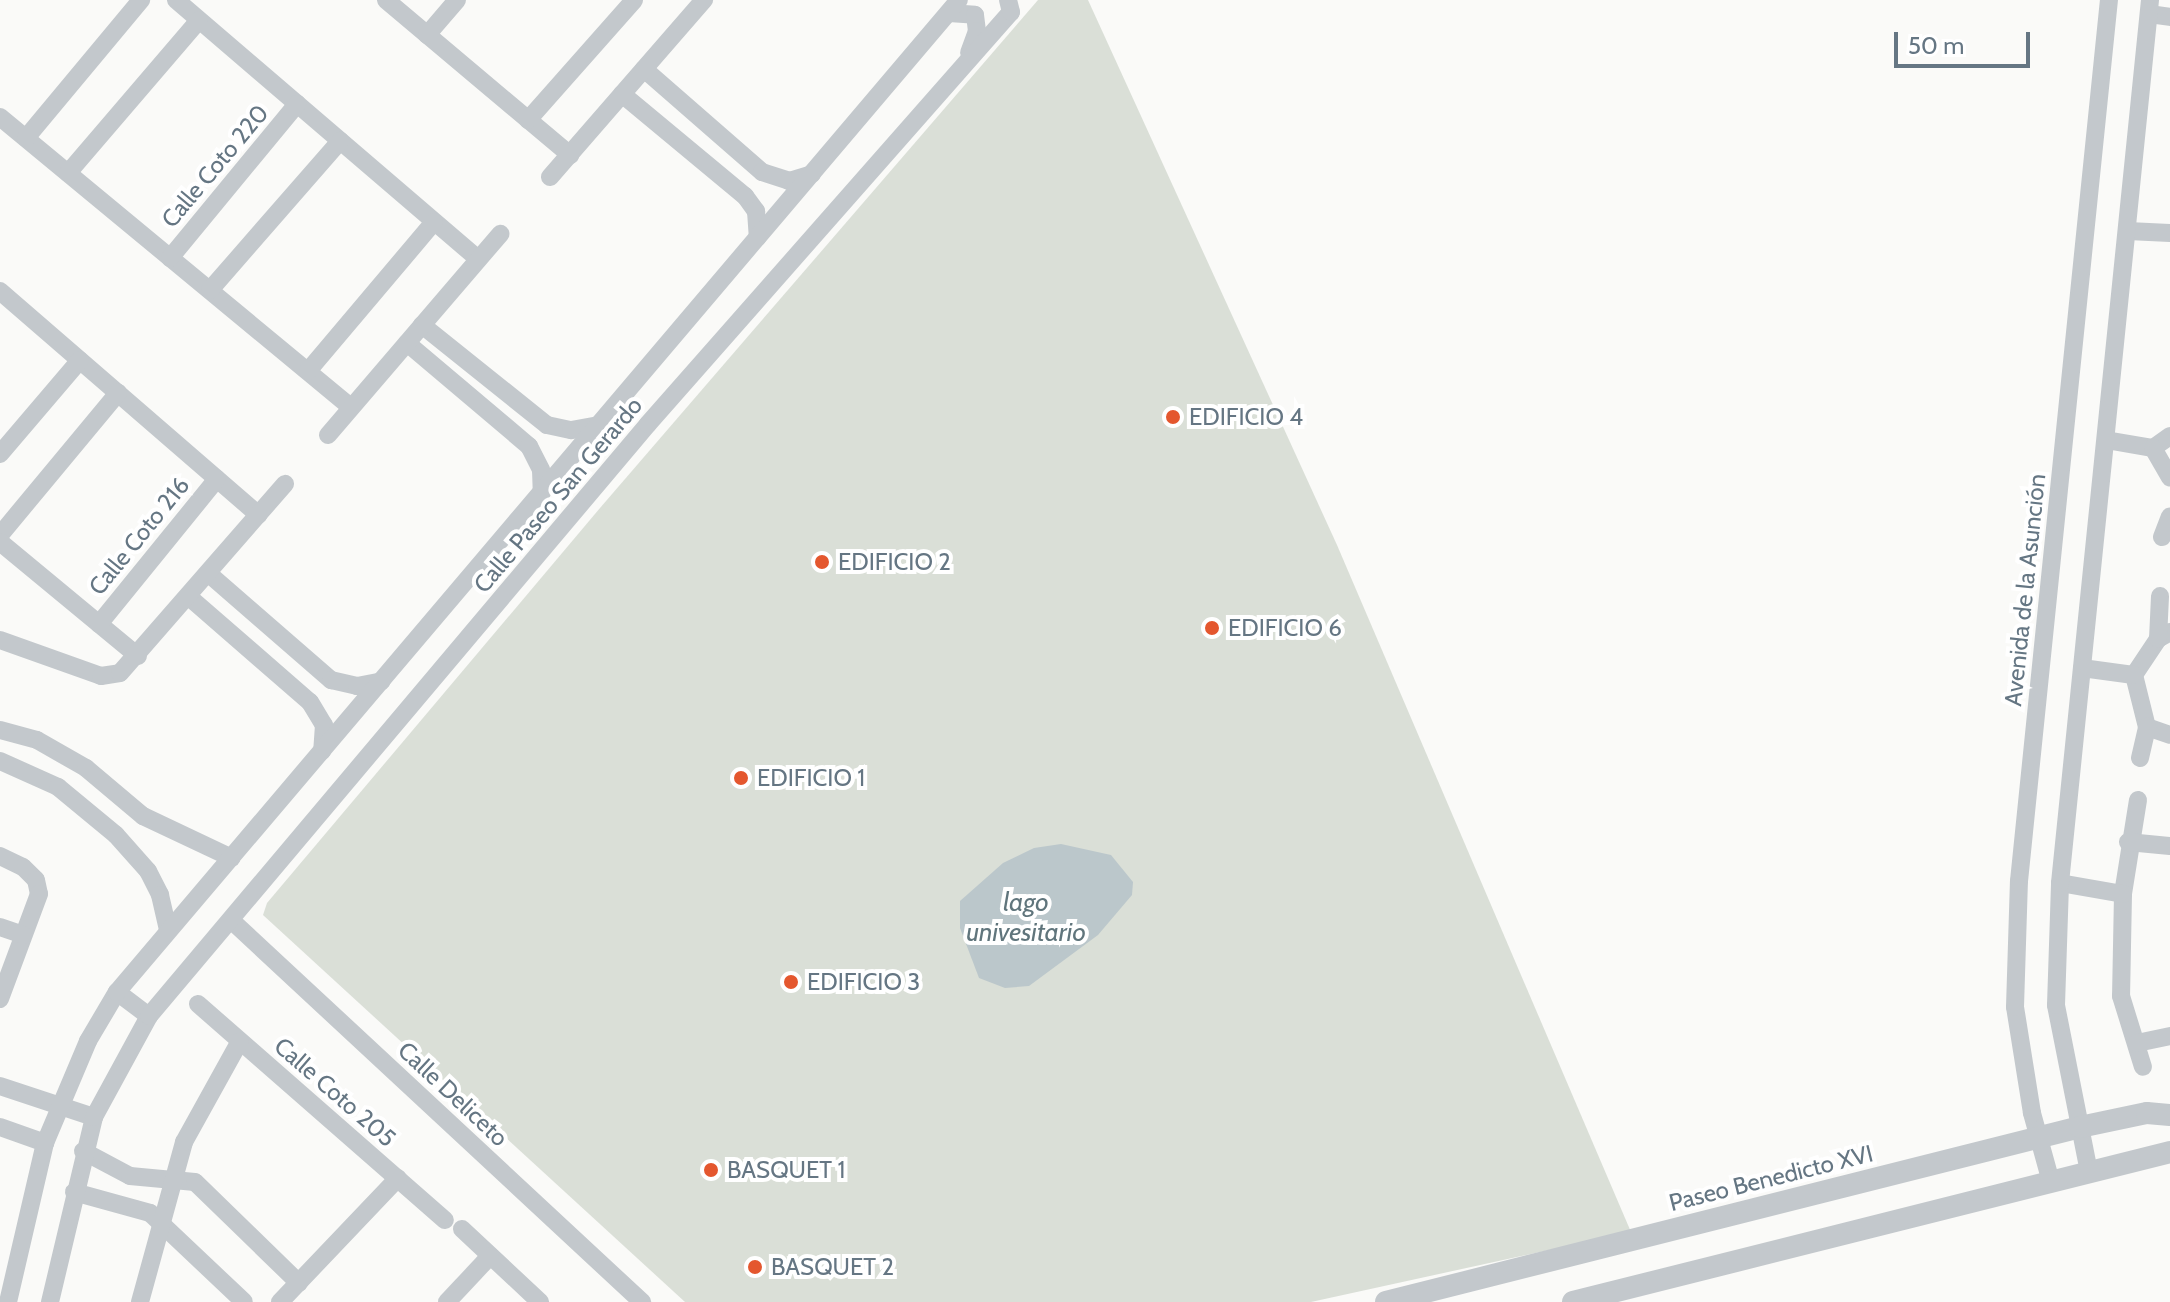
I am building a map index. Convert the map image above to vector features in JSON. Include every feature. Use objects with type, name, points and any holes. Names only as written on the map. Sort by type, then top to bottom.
[{"type":"street","points":[[26,138],[141,0]]},
{"type":"street","name":"Calle Coto 220","points":[[176,0],[478,259]]},
{"type":"street","points":[[387,0],[570,155]]},
{"type":"street","points":[[427,35],[457,0]]},
{"type":"street","points":[[528,120],[634,0]]},
{"type":"street","name":"Avenida de la Asunción","points":[[2051,1182],[2039,1139],[2015,1007],[2019,881],[2109,0]]},
{"type":"street","points":[[550,177],[699,2]]},
{"type":"street","points":[[954,6],[970,11],[979,22],[966,63]]},
{"type":"street","name":"Calle Paseo San Gerardo","points":[[8,1302],[45,1143],[59,1107],[117,992],[954,6]]},
{"type":"street","name":"Calle Paseo San Gerardo","points":[[50,1302],[83,1151],[94,1117],[149,1016],[648,424],[966,63],[1010,6]]},
{"type":"street","points":[[2089,1172],[2056,1005],[2060,883],[2149,7],[2170,17]]},
{"type":"street","points":[[68,173],[199,20]]},
{"type":"street","points":[[644,69],[762,172],[789,181],[812,174]]},
{"type":"street","points":[[622,94],[745,196],[756,211],[758,237]]},
{"type":"street","name":"Calle Coto 220","points":[[170,258],[297,104]]},
{"type":"street","name":"Calle Coto 220","points":[[0,117],[351,407]]},
{"type":"street","points":[[210,290],[340,141]]},
{"type":"street","points":[[308,371],[434,222]]},
{"type":"street","points":[[2128,231],[2170,233]]},
{"type":"street","points":[[328,435],[500,234]]},
{"type":"street","name":"Calle Coto 216","points":[[0,291],[259,515]]},
{"type":"street","points":[[422,325],[547,425],[571,430],[599,425]]},
{"type":"street","points":[[407,343],[529,446],[541,470],[542,493]]},
{"type":"street","points":[[0,454],[80,360]]},
{"type":"street","points":[[0,535],[118,393]]},
{"type":"street","points":[[2106,440],[2153,448],[2170,436]]},
{"type":"street","points":[[2153,448],[2170,477]]},
{"type":"street","name":"Calle Coto 216","points":[[99,624],[217,479]]},
{"type":"street","points":[[0,640],[101,676],[120,673],[285,484]]},
{"type":"street","points":[[2162,537],[2170,516]]},
{"type":"street","name":"Calle Coto 216","points":[[0,542],[138,656]]},
{"type":"street","points":[[209,574],[331,680],[357,686],[382,681]]},
{"type":"street","points":[[2134,675],[2164,636],[2160,596]]},
{"type":"street","points":[[189,597],[310,702],[324,725],[322,751]]},
{"type":"street","points":[[2082,668],[2134,675]]},
{"type":"street","points":[[2134,675],[2147,727],[2140,758]]},
{"type":"street","points":[[2147,727],[2170,735]]},
{"type":"street","points":[[0,730],[37,740],[86,768],[143,816],[232,858]]},
{"type":"street","points":[[0,761],[58,787],[116,835],[148,871],[168,929]]},
{"type":"street","points":[[2138,800],[2128,842],[2123,894],[2121,996],[2143,1067]]},
{"type":"street","points":[[2128,842],[2170,846]]},
{"type":"street","points":[[0,856],[36,880],[39,894],[0,999]]},
{"type":"street","points":[[2060,883],[2123,894]]},
{"type":"street","name":"Calle Deliceto","points":[[232,921],[642,1302]]},
{"type":"street","points":[[0,927],[23,935]]},
{"type":"street","points":[[117,992],[149,1016]]},
{"type":"street","name":"Calle Coto 205","points":[[198,1004],[540,1302]]},
{"type":"street","points":[[2137,1043],[2170,1036]]},
{"type":"street","name":"Calle Coto 205","points":[[140,1302],[173,1179],[200,1107],[240,1041]]},
{"type":"street","points":[[0,1086],[94,1117]]},
{"type":"street","name":"Paseo Benedicto XVI","points":[[1386,1302],[2080,1127],[2147,1113],[2170,1115]]},
{"type":"street","points":[[0,1127],[45,1143]]},
{"type":"street","points":[[83,1151],[130,1176],[195,1182],[299,1283]]},
{"type":"street","points":[[1573,1302],[2170,1152]]},
{"type":"street","name":"Calle Coto 205","points":[[280,1302],[398,1178]]},
{"type":"street","points":[[74,1192],[138,1208],[162,1222],[244,1302]]},
{"type":"street","points":[[447,1302],[490,1256]]},
{"type":"shaded area","points":[[1038,0],[1088,0],[1337,545],[1631,1232],[1311,1302],[685,1302],[263,915],[267,903],[600,508]]},
{"type":"water","name":"lago univesitario","points":[[1061,844],[1111,855],[1133,882],[1132,895],[1098,935],[1029,986],[1005,988],[979,978],[960,928],[960,901],[1003,863],[1034,848]]},
{"type":"place","name":"EDIFICIO 4","points":[[1173,417]]},
{"type":"place","name":"EDIFICIO 2","points":[[822,562]]},
{"type":"place","name":"EDIFICIO 6","points":[[1212,628]]},
{"type":"place","name":"EDIFICIO 1","points":[[741,778]]},
{"type":"place","name":"EDIFICIO 3","points":[[791,982]]},
{"type":"place","name":"BASQUET 1","points":[[711,1170]]},
{"type":"place","name":"BASQUET 2","points":[[755,1267]]}]
